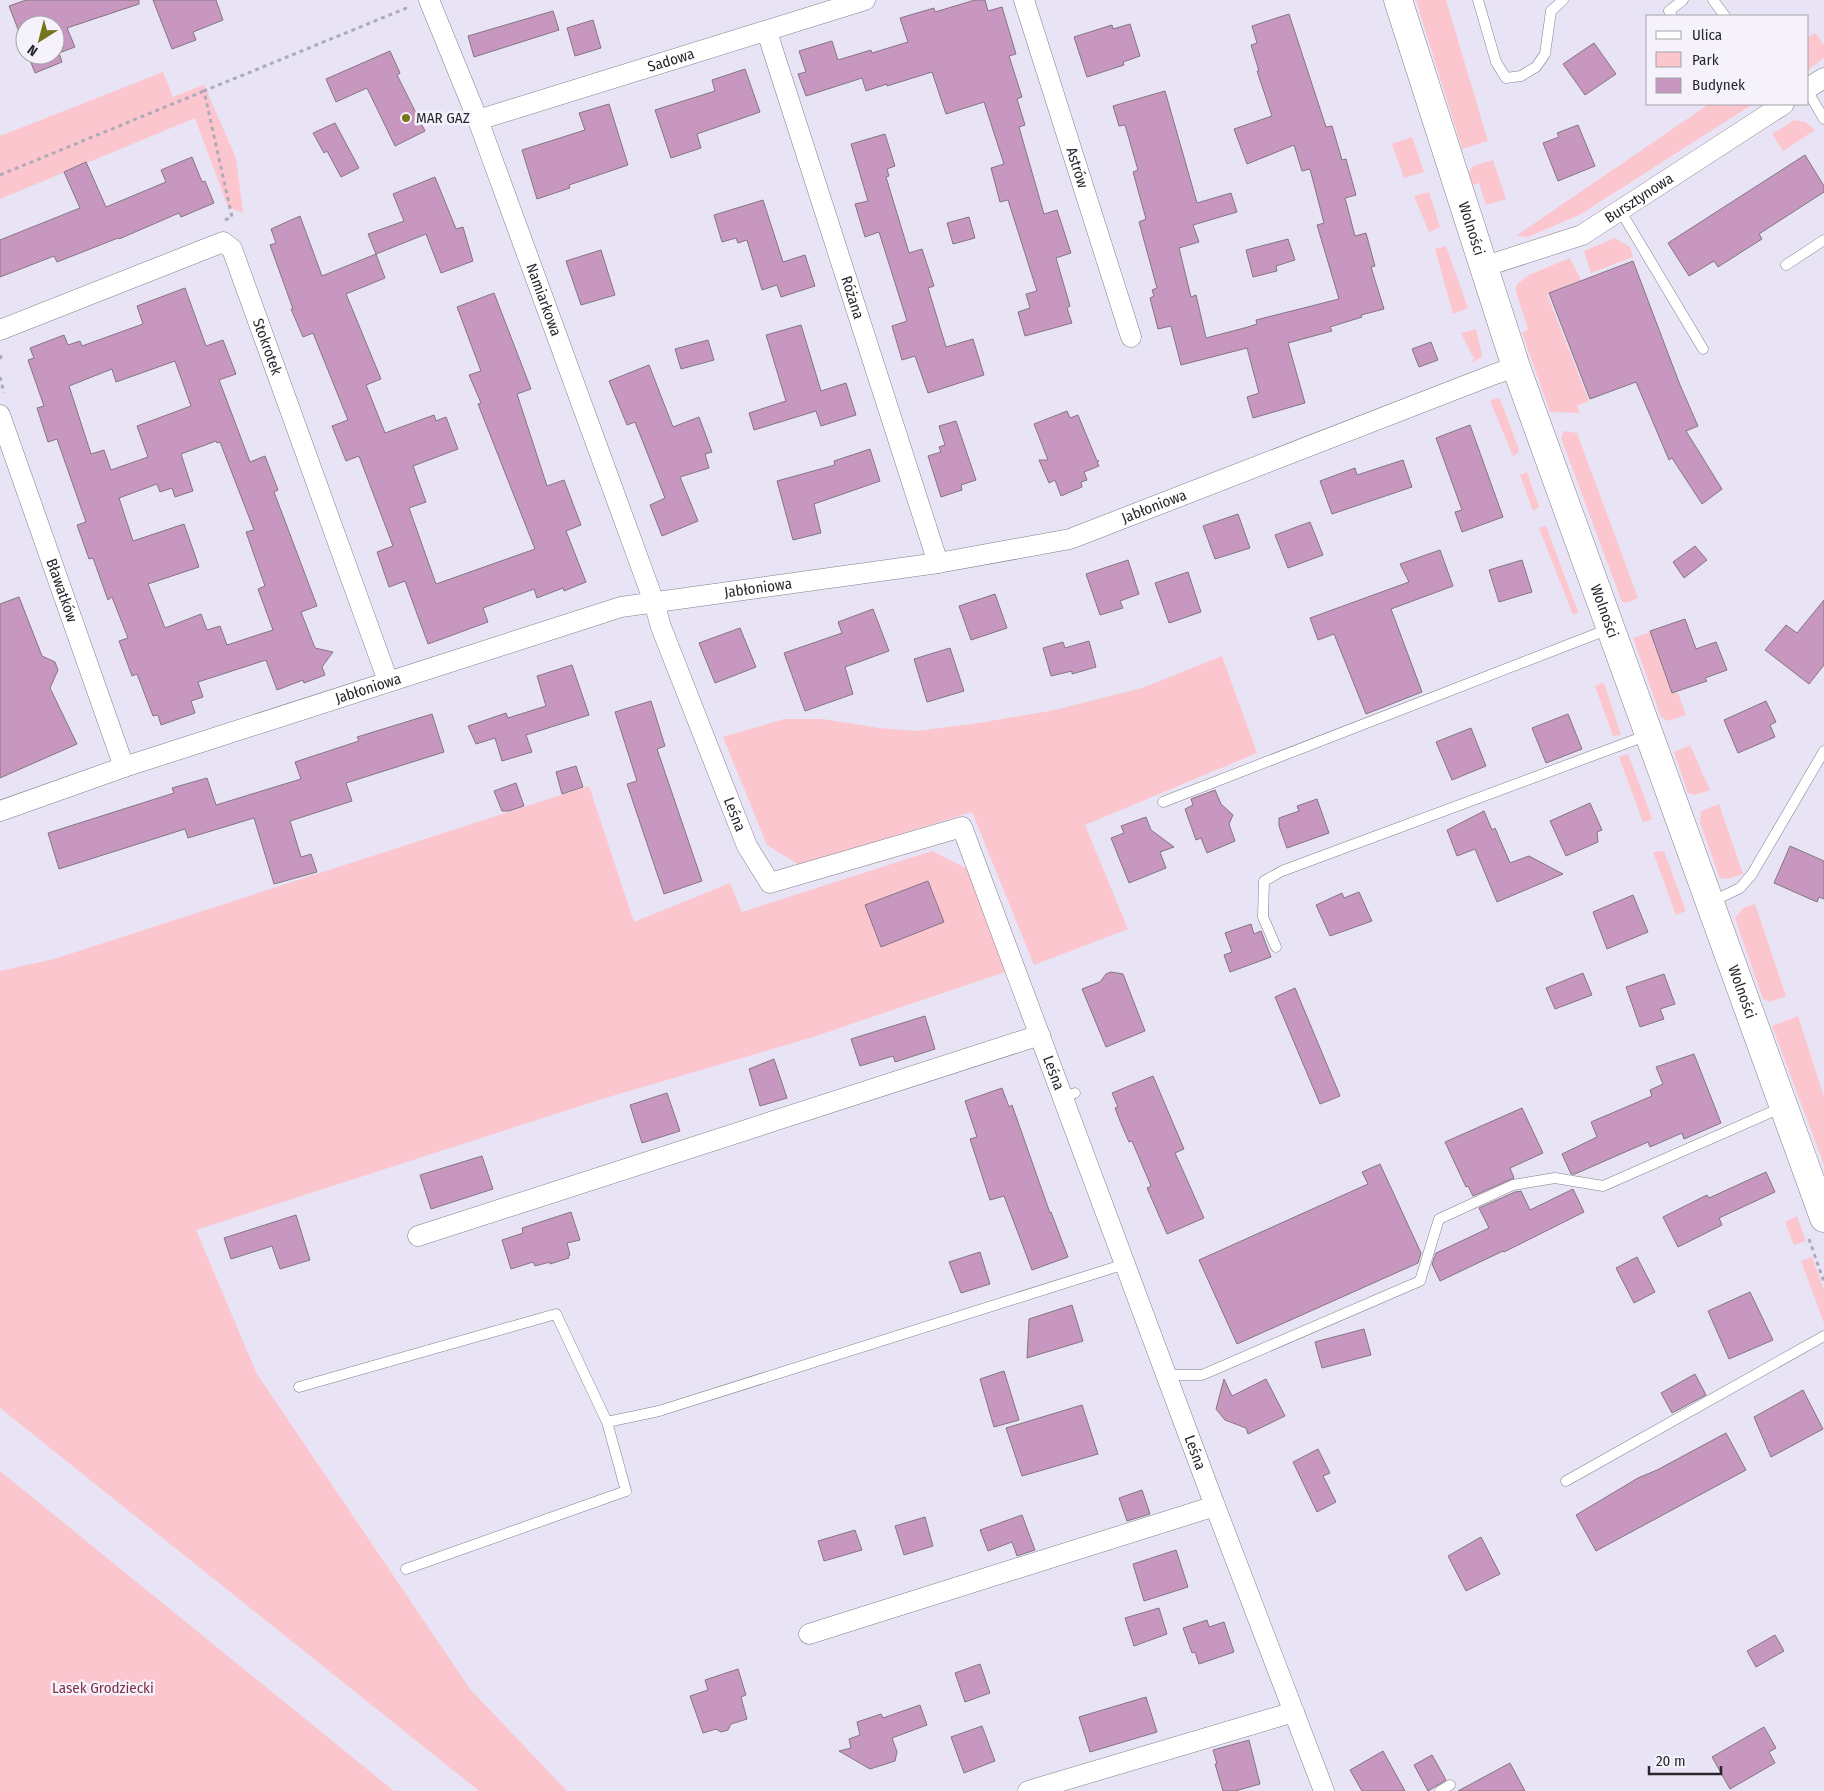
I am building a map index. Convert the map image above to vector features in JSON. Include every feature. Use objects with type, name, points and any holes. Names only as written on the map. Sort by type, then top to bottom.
[{"type":"street","name":"Sadowa","points":[[478,120],[866,0]]},
{"type":"street","name":"Astrów","points":[[1024,0],[1131,337]]},
{"type":"street","name":"Wolności","points":[[1398,0],[1516,367],[1824,1218]]},
{"type":"street","name":"Namiarkowa","points":[[421,3],[478,120],[654,602]]},
{"type":"street","name":"Różana","points":[[767,32],[938,563]]},
{"type":"street","points":[[1809,89],[1824,78]]},
{"type":"street","name":"Bursztynowa","points":[[1483,267],[1582,235],[1782,105]]},
{"type":"street","name":"Stokrotek","points":[[0,330],[223,242],[232,249],[388,681]]},
{"type":"street","name":"Jabłoniowa","points":[[0,811],[124,767],[621,607],[938,563],[1070,539],[1516,367]]},
{"type":"street","name":"Bławatków","points":[[3,407],[124,767]]},
{"type":"street","name":"Leśna","points":[[654,602],[661,627],[747,846],[770,882],[962,827],[1040,1035],[1069,1095],[1166,1375],[1324,1791]]},
{"type":"street","points":[[418,1236],[1040,1035]]},
{"type":"street","points":[[809,1634],[1215,1506]]},
{"type":"street","points":[[1028,1791],[1294,1712]]},
{"type":"lane","points":[[1478,0],[1496,62],[1506,78],[1521,76],[1536,68],[1545,54],[1551,12],[1563,0]]},
{"type":"lane","points":[[1671,15],[1668,11],[1683,0]]},
{"type":"lane","points":[[1714,0],[1724,15]]},
{"type":"lane","points":[[1809,92],[1824,118]]},
{"type":"lane","points":[[1620,210],[1703,349]]},
{"type":"lane","points":[[1786,265],[1824,240]]},
{"type":"lane","points":[[1163,802],[1610,628]]},
{"type":"lane","points":[[1276,947],[1263,917],[1264,882],[1282,871],[1649,735]]},
{"type":"lane","points":[[1710,903],[1740,888],[1752,874],[1824,751]]},
{"type":"lane","points":[[1166,1375],[1202,1375],[1420,1281],[1439,1219],[1513,1185],[1555,1178],[1603,1186],[1784,1107]]},
{"type":"lane","points":[[607,1422],[658,1410],[1126,1264]]},
{"type":"lane","points":[[299,1387],[556,1314],[607,1422],[626,1491],[406,1569]]},
{"type":"lane","points":[[1566,1481],[1824,1336]]},
{"type":"lane","points":[[1440,1791],[1450,1785]]},
{"type":"path","points":[[0,175],[421,3]]},
{"type":"path","points":[[204,91],[232,217],[223,221]]},
{"type":"path","points":[[0,377],[3,407]]},
{"type":"green space","points":[[1416,0],[1446,0],[1488,141],[1462,149]]},
{"type":"green space","points":[[1815,33],[1824,45],[1824,58],[1809,69],[1809,36]]},
{"type":"green space","points":[[163,72],[173,97],[204,85],[236,158],[243,213],[228,207],[195,118],[0,199],[0,136]]},
{"type":"green space","points":[[1708,105],[1751,105],[1581,214],[1528,237],[1516,236]]},
{"type":"green space","points":[[1794,120],[1805,122],[1815,130],[1783,151],[1772,134]]},
{"type":"green space","points":[[1412,137],[1424,172],[1404,178],[1392,144]]},
{"type":"green space","points":[[1493,160],[1506,199],[1486,205],[1479,183],[1473,185],[1469,173],[1473,166]]},
{"type":"green space","points":[[1429,192],[1440,227],[1429,232],[1414,196]]},
{"type":"green space","points":[[1615,238],[1630,247],[1633,257],[1591,273],[1584,251]]},
{"type":"green space","points":[[1446,246],[1468,308],[1453,314],[1435,249]]},
{"type":"green space","points":[[1570,258],[1581,280],[1547,294],[1589,401],[1577,406],[1580,413],[1550,412],[1522,333],[1528,329],[1516,292],[1516,285],[1529,275]]},
{"type":"green space","points":[[1476,329],[1482,354],[1481,358],[1470,363],[1474,359],[1461,333]]},
{"type":"green space","points":[[1497,398],[1500,399],[1519,450],[1513,456],[1490,401]]},
{"type":"green space","points":[[1564,431],[1577,433],[1638,598],[1626,603],[1622,602],[1561,438]]},
{"type":"green space","points":[[1527,472],[1539,507],[1533,511],[1520,475]]},
{"type":"green space","points":[[1546,526],[1578,612],[1573,615],[1539,528]]},
{"type":"green space","points":[[1650,632],[1672,693],[1678,693],[1686,715],[1668,721],[1661,717],[1633,638]]},
{"type":"green space","points":[[1222,656],[1257,753],[1085,825],[1128,929],[1034,965],[972,812],[799,865],[767,845],[723,737],[784,719],[823,719],[879,728],[916,731],[979,723],[1055,710],[1142,688]]},
{"type":"green space","points":[[1604,683],[1621,735],[1613,736],[1595,686]]},
{"type":"green space","points":[[1690,745],[1710,790],[1695,795],[1688,793],[1674,752]]},
{"type":"green space","points":[[1628,754],[1652,818],[1643,822],[1619,757]]},
{"type":"green space","points":[[589,786],[634,922],[730,883],[742,912],[932,851],[968,869],[1008,971],[810,1038],[602,1099],[196,1230],[257,1374],[470,1689],[567,1791],[479,1791],[0,1408],[0,971],[54,959]]},
{"type":"green space","points":[[1719,804],[1743,874],[1727,879],[1720,878],[1700,823],[1701,811]]},
{"type":"green space","points":[[1664,851],[1686,911],[1676,915],[1653,852]]},
{"type":"green space","points":[[1755,904],[1786,996],[1770,1002],[1763,999],[1735,918],[1743,908]]},
{"type":"green space","points":[[1798,1016],[1824,1097],[1824,1165],[1772,1026]]},
{"type":"green space","points":[[1797,1216],[1806,1241],[1794,1245],[1785,1222]]},
{"type":"green space","points":[[1812,1257],[1824,1290],[1824,1323],[1801,1261]]},
{"type":"green space","name":"Lasek Grodziecki","points":[[0,1471],[394,1791],[0,1791]]},
{"type":"building","points":[[26,0],[139,0],[139,4],[67,28],[75,47],[65,51],[65,15],[15,15],[15,21],[9,6]]},
{"type":"building","points":[[153,0],[216,0],[223,20],[193,32],[196,40],[172,49]]},
{"type":"building","points":[[975,0],[985,0],[988,11],[1002,7],[1016,54],[1009,56],[1022,97],[1017,99],[1025,125],[1019,127],[1044,214],[1057,210],[1071,253],[1056,258],[1070,306],[1067,308],[1072,323],[1025,336],[1018,312],[1030,308],[1026,294],[1037,291],[1008,200],[1000,202],[991,168],[1004,164],[984,102],[946,114],[932,72],[866,91],[862,78],[806,96],[798,74],[806,72],[799,51],[832,41],[838,60],[871,50],[872,53],[908,42],[900,18],[934,8],[935,12]]},
{"type":"building","points":[[553,11],[559,30],[474,57],[468,36]]},
{"type":"building","points":[[1289,14],[1326,127],[1332,126],[1342,160],[1346,159],[1356,195],[1345,198],[1355,236],[1366,233],[1375,266],[1371,267],[1384,309],[1361,315],[1362,317],[1330,327],[1332,331],[1288,343],[1305,403],[1253,418],[1247,397],[1259,393],[1247,348],[1181,365],[1171,326],[1158,329],[1150,298],[1154,296],[1152,290],[1157,288],[1139,222],[1146,219],[1133,172],[1138,170],[1125,125],[1119,126],[1113,106],[1165,91],[1197,203],[1231,193],[1237,212],[1193,225],[1199,242],[1179,248],[1191,297],[1196,295],[1206,338],[1257,324],[1256,320],[1339,299],[1317,225],[1324,223],[1310,169],[1302,171],[1294,145],[1247,164],[1234,129],[1272,116],[1257,71],[1259,71],[1251,45],[1257,43],[1252,26]]},
{"type":"building","points":[[593,20],[601,48],[575,56],[567,28]]},
{"type":"building","points":[[1130,24],[1140,56],[1123,62],[1124,65],[1087,77],[1074,37],[1112,25],[1113,29]]},
{"type":"building","points":[[1594,43],[1616,74],[1585,95],[1563,64]]},
{"type":"building","points":[[390,51],[400,73],[397,75],[425,131],[395,146],[367,88],[336,102],[326,79]]},
{"type":"building","points":[[32,65],[55,65],[35,73]]},
{"type":"building","points":[[745,69],[760,112],[697,134],[701,148],[671,158],[655,110],[715,91],[712,80]]},
{"type":"building","points":[[609,104],[628,165],[569,185],[570,188],[537,199],[522,150],[585,130],[579,113]]},
{"type":"building","points":[[335,123],[359,168],[341,177],[327,151],[324,153],[313,133]]},
{"type":"building","points":[[1578,125],[1595,166],[1558,181],[1543,143],[1559,137],[1557,133]]},
{"type":"building","points":[[885,134],[895,166],[887,169],[889,176],[886,177],[909,253],[922,249],[934,286],[928,288],[946,347],[973,339],[984,375],[928,393],[915,356],[902,360],[892,326],[907,321],[879,232],[865,237],[855,204],[868,201],[851,144]]},
{"type":"building","points":[[1805,155],[1824,186],[1824,192],[1759,234],[1762,239],[1718,267],[1714,261],[1689,276],[1668,243]]},
{"type":"building","points":[[192,157],[202,182],[205,181],[214,203],[181,217],[179,213],[119,239],[57,262],[54,256],[0,277],[0,240],[80,208],[64,172],[86,162],[106,207],[166,182],[161,170]]},
{"type":"building","points":[[435,177],[456,229],[463,227],[473,261],[441,273],[426,234],[376,254],[368,234],[404,221],[393,194]]},
{"type":"building","points":[[763,200],[783,262],[805,255],[815,286],[781,297],[777,285],[762,290],[747,240],[738,243],[736,238],[722,242],[714,215]]},
{"type":"building","points":[[300,216],[322,276],[376,254],[385,278],[346,294],[381,379],[366,385],[385,433],[434,415],[436,421],[446,417],[458,449],[413,466],[426,502],[409,508],[436,584],[535,549],[478,404],[481,403],[469,375],[481,371],[457,307],[494,293],[531,389],[517,394],[547,486],[564,480],[581,525],[566,531],[586,582],[564,591],[563,588],[537,598],[534,589],[483,608],[488,622],[428,644],[405,581],[389,587],[377,552],[393,546],[359,456],[346,461],[332,426],[348,420],[313,333],[303,337],[291,309],[293,309],[270,245],[276,243],[271,229]]},
{"type":"building","points":[[969,217],[975,238],[953,244],[947,223]]},
{"type":"building","points":[[1288,239],[1295,260],[1276,266],[1277,271],[1253,277],[1246,250]]},
{"type":"building","points":[[601,250],[615,295],[581,305],[566,261]]},
{"type":"building","points":[[1633,261],[1680,385],[1698,426],[1686,431],[1722,489],[1702,504],[1672,458],[1669,460],[1636,382],[1590,399],[1549,293]]},
{"type":"building","points":[[185,288],[206,346],[223,340],[236,374],[219,380],[250,462],[265,456],[278,490],[274,492],[317,606],[301,612],[315,648],[333,652],[322,667],[325,675],[304,683],[303,680],[277,690],[266,660],[198,682],[203,697],[191,701],[195,713],[161,725],[158,715],[153,716],[137,674],[132,676],[119,641],[128,638],[112,597],[108,600],[93,558],[89,559],[77,525],[86,522],[57,439],[48,442],[37,408],[44,406],[28,360],[34,358],[30,348],[64,335],[68,345],[80,341],[82,346],[143,324],[137,306]],"holes":[[[175,361],[191,406],[137,426],[148,457],[111,470],[104,450],[91,454],[69,386],[112,369],[116,382]],[[216,441],[217,443],[220,442],[254,530],[246,532],[265,586],[258,589],[273,630],[227,645],[220,626],[207,630],[201,614],[165,628],[148,584],[199,567],[189,538],[184,524],[133,541],[119,498],[157,484],[160,492],[172,488],[175,497],[193,491],[181,454]]]},
{"type":"building","points":[[801,325],[821,391],[846,383],[856,415],[821,426],[816,411],[754,430],[749,413],[786,401],[766,335]]},
{"type":"building","points":[[708,340],[714,360],[681,369],[675,349]]},
{"type":"building","points":[[1431,342],[1438,360],[1419,367],[1412,349]]},
{"type":"building","points":[[649,365],[673,427],[699,417],[712,452],[705,454],[709,468],[680,477],[698,521],[662,536],[650,505],[665,498],[635,422],[627,425],[609,381]]},
{"type":"building","points":[[1067,411],[1070,418],[1078,415],[1097,461],[1099,461],[1097,462],[1099,466],[1084,472],[1087,480],[1081,482],[1082,487],[1061,496],[1055,480],[1049,483],[1039,460],[1048,460],[1034,424]]},
{"type":"building","points":[[956,421],[976,480],[961,485],[962,490],[941,497],[928,456],[941,452],[939,447],[945,445],[939,426]]},
{"type":"building","points":[[1470,425],[1503,517],[1462,532],[1455,512],[1462,510],[1436,438]]},
{"type":"building","points":[[870,449],[880,481],[814,504],[821,533],[793,540],[777,481],[835,465],[834,461]]},
{"type":"building","points":[[1403,460],[1412,487],[1332,514],[1320,481],[1355,468],[1357,475]]},
{"type":"building","points":[[1238,514],[1250,548],[1215,559],[1203,526]]},
{"type":"building","points":[[1310,522],[1323,555],[1288,568],[1275,535]]},
{"type":"building","points":[[1695,546],[1707,560],[1684,578],[1673,562]]},
{"type":"building","points":[[1440,550],[1453,586],[1391,609],[1422,692],[1366,714],[1334,634],[1318,640],[1310,618],[1409,582],[1400,564]]},
{"type":"building","points":[[1128,560],[1139,594],[1120,601],[1123,608],[1100,615],[1086,574]]},
{"type":"building","points":[[1522,560],[1532,592],[1499,602],[1489,570]]},
{"type":"building","points":[[1188,572],[1201,612],[1169,623],[1155,583]]},
{"type":"building","points":[[995,594],[1007,628],[971,640],[959,606]]},
{"type":"building","points":[[19,597],[42,656],[55,662],[58,670],[50,688],[77,744],[0,778],[0,604]]},
{"type":"building","points":[[1824,600],[1824,665],[1809,684],[1765,650],[1786,625],[1797,633]]},
{"type":"building","points":[[873,609],[889,651],[845,667],[853,694],[805,711],[784,653],[842,633],[838,622]]},
{"type":"building","points":[[1685,619],[1696,649],[1716,642],[1727,670],[1705,678],[1707,681],[1672,693],[1650,631]]},
{"type":"building","points":[[740,628],[756,667],[715,683],[699,643]]},
{"type":"building","points":[[1089,641],[1096,667],[1072,674],[1072,671],[1051,676],[1043,648],[1063,642],[1065,648]]},
{"type":"building","points":[[950,648],[964,691],[927,702],[914,659]]},
{"type":"building","points":[[572,665],[589,715],[526,735],[532,752],[502,761],[495,738],[476,744],[468,726],[506,713],[508,718],[546,706],[537,676]]},
{"type":"building","points":[[651,701],[665,746],[657,749],[702,881],[664,894],[627,784],[637,781],[615,712]]},
{"type":"building","points":[[1766,701],[1776,722],[1770,725],[1775,737],[1738,753],[1724,720]]},
{"type":"building","points":[[432,714],[444,752],[346,783],[352,801],[290,821],[301,857],[311,854],[317,872],[274,884],[254,818],[188,838],[185,829],[59,869],[48,833],[174,793],[172,788],[207,778],[216,805],[301,779],[295,762],[359,741],[357,737]]},
{"type":"building","points":[[1568,714],[1582,749],[1546,763],[1532,728]]},
{"type":"building","points":[[1471,728],[1486,766],[1452,780],[1436,742]]},
{"type":"building","points":[[576,766],[583,787],[562,794],[556,772]]},
{"type":"building","points":[[516,783],[524,806],[509,811],[502,811],[494,791]]},
{"type":"building","points":[[1215,790],[1221,804],[1233,815],[1229,824],[1235,841],[1207,853],[1201,838],[1196,840],[1185,809],[1193,805],[1191,799]]},
{"type":"building","points":[[1317,799],[1329,833],[1287,848],[1279,826],[1279,818],[1299,811],[1297,806]]},
{"type":"building","points":[[1590,803],[1602,830],[1597,832],[1598,842],[1566,856],[1550,821]]},
{"type":"building","points":[[1484,811],[1492,830],[1495,828],[1510,863],[1529,856],[1563,874],[1497,902],[1475,849],[1457,856],[1447,830]]},
{"type":"building","points":[[1146,817],[1151,830],[1174,847],[1160,852],[1166,868],[1129,883],[1111,838],[1124,833],[1121,826]]},
{"type":"building","points":[[1790,846],[1824,861],[1824,899],[1819,897],[1817,902],[1774,883]]},
{"type":"building","points":[[928,881],[944,922],[881,947],[865,905]]},
{"type":"building","points":[[1359,892],[1372,921],[1330,936],[1316,905],[1342,893],[1344,898]]},
{"type":"building","points":[[1633,895],[1648,932],[1607,949],[1593,912]]},
{"type":"building","points":[[1251,924],[1254,934],[1261,931],[1271,957],[1230,972],[1224,955],[1232,952],[1225,933]]},
{"type":"building","points":[[1111,972],[1123,974],[1145,1031],[1106,1047],[1082,989],[1100,982],[1106,974]]},
{"type":"building","points":[[1583,973],[1592,995],[1555,1009],[1546,988]]},
{"type":"building","points":[[1664,974],[1675,1004],[1660,1009],[1664,1019],[1640,1027],[1626,987]]},
{"type":"building","points":[[1295,988],[1340,1096],[1320,1104],[1275,997]]},
{"type":"building","points":[[925,1016],[935,1049],[895,1062],[893,1056],[860,1066],[851,1039]]},
{"type":"building","points":[[1694,1054],[1721,1123],[1684,1139],[1682,1133],[1650,1147],[1648,1142],[1575,1174],[1571,1174],[1562,1154],[1597,1137],[1591,1122],[1652,1096],[1650,1090],[1663,1084],[1656,1067]]},
{"type":"building","points":[[774,1059],[787,1098],[760,1106],[749,1069]]},
{"type":"building","points":[[1153,1076],[1184,1149],[1175,1153],[1204,1218],[1167,1234],[1147,1188],[1151,1186],[1132,1141],[1129,1142],[1122,1126],[1115,1108],[1118,1107],[1112,1093]]},
{"type":"building","points":[[1002,1088],[1009,1107],[1012,1105],[1050,1213],[1068,1257],[1032,1270],[1004,1196],[990,1200],[970,1139],[977,1137],[965,1101]]},
{"type":"building","points":[[667,1093],[680,1131],[642,1143],[630,1105]]},
{"type":"building","points":[[1522,1108],[1543,1153],[1510,1168],[1514,1178],[1473,1196],[1468,1186],[1466,1187],[1445,1142]]},
{"type":"building","points":[[482,1156],[493,1189],[431,1209],[420,1175]]},
{"type":"building","points":[[1380,1164],[1421,1253],[1418,1263],[1237,1344],[1199,1260],[1368,1184],[1362,1172]]},
{"type":"building","points":[[1766,1172],[1775,1192],[1719,1218],[1722,1225],[1678,1247],[1663,1217],[1707,1195],[1709,1198]]},
{"type":"building","points":[[1573,1189],[1584,1212],[1504,1252],[1440,1281],[1432,1264],[1436,1253],[1489,1228],[1479,1208],[1521,1191],[1530,1210]]},
{"type":"building","points":[[571,1212],[580,1240],[567,1243],[569,1258],[535,1266],[533,1262],[511,1269],[502,1240],[523,1233],[522,1228]]},
{"type":"building","points":[[296,1215],[310,1260],[280,1269],[272,1246],[231,1259],[224,1238]]},
{"type":"building","points":[[980,1252],[990,1284],[961,1293],[949,1262]]},
{"type":"building","points":[[1637,1257],[1655,1292],[1634,1303],[1616,1268]]},
{"type":"building","points":[[1750,1292],[1773,1340],[1729,1359],[1708,1311]]},
{"type":"building","points":[[1072,1305],[1083,1341],[1027,1358],[1029,1319]]},
{"type":"building","points":[[1364,1329],[1371,1355],[1322,1368],[1315,1342]]},
{"type":"building","points":[[1004,1371],[1019,1420],[994,1427],[980,1379]]},
{"type":"building","points":[[1695,1374],[1706,1395],[1672,1413],[1661,1393]]},
{"type":"building","points":[[1224,1379],[1232,1396],[1266,1379],[1285,1416],[1248,1434],[1246,1428],[1225,1420],[1216,1409]]},
{"type":"building","points":[[1803,1390],[1823,1429],[1771,1457],[1754,1417]]},
{"type":"building","points":[[1082,1405],[1098,1454],[1022,1476],[1006,1428]]},
{"type":"building","points":[[1726,1433],[1746,1470],[1596,1551],[1576,1515],[1638,1478],[1657,1470]]},
{"type":"building","points":[[1318,1449],[1330,1473],[1323,1476],[1336,1502],[1317,1512],[1293,1462]]},
{"type":"building","points":[[1142,1490],[1150,1514],[1127,1521],[1119,1498]]},
{"type":"building","points":[[1022,1515],[1035,1550],[1017,1556],[1012,1542],[988,1551],[980,1530]]},
{"type":"building","points":[[925,1517],[933,1546],[904,1555],[895,1526]]},
{"type":"building","points":[[855,1530],[862,1550],[824,1561],[818,1541]]},
{"type":"building","points":[[1481,1537],[1500,1574],[1466,1591],[1448,1556]]},
{"type":"building","points":[[1176,1550],[1188,1587],[1144,1601],[1133,1564]]},
{"type":"building","points":[[1159,1608],[1167,1634],[1134,1646],[1125,1618]]},
{"type":"building","points":[[1207,1620],[1209,1627],[1224,1622],[1234,1652],[1199,1664],[1195,1652],[1192,1653],[1183,1628]]},
{"type":"building","points":[[1775,1635],[1784,1651],[1756,1667],[1747,1651]]},
{"type":"building","points":[[980,1664],[990,1693],[965,1702],[955,1673]]},
{"type":"building","points":[[738,1669],[746,1695],[741,1697],[747,1719],[731,1724],[728,1730],[721,1732],[716,1729],[703,1733],[690,1696],[708,1690],[705,1680]]},
{"type":"building","points":[[1146,1697],[1157,1732],[1090,1752],[1079,1717]]},
{"type":"building","points":[[920,1705],[927,1725],[892,1738],[897,1752],[895,1761],[870,1769],[839,1751],[851,1748],[849,1739],[860,1735],[857,1722],[881,1714],[883,1718]]},
{"type":"building","points":[[982,1726],[995,1761],[964,1773],[951,1737]]},
{"type":"building","points":[[1764,1727],[1776,1748],[1769,1752],[1775,1763],[1730,1789],[1712,1757]]},
{"type":"building","points":[[1249,1740],[1260,1784],[1235,1791],[1223,1791],[1213,1750]]},
{"type":"building","points":[[1383,1751],[1405,1791],[1362,1791],[1350,1770]]},
{"type":"building","points":[[1432,1755],[1446,1780],[1428,1791],[1414,1765]]},
{"type":"building","points":[[1510,1763],[1525,1791],[1458,1791]]},
{"type":"place","name":"MAR GAZ","points":[[406,118]]}]
